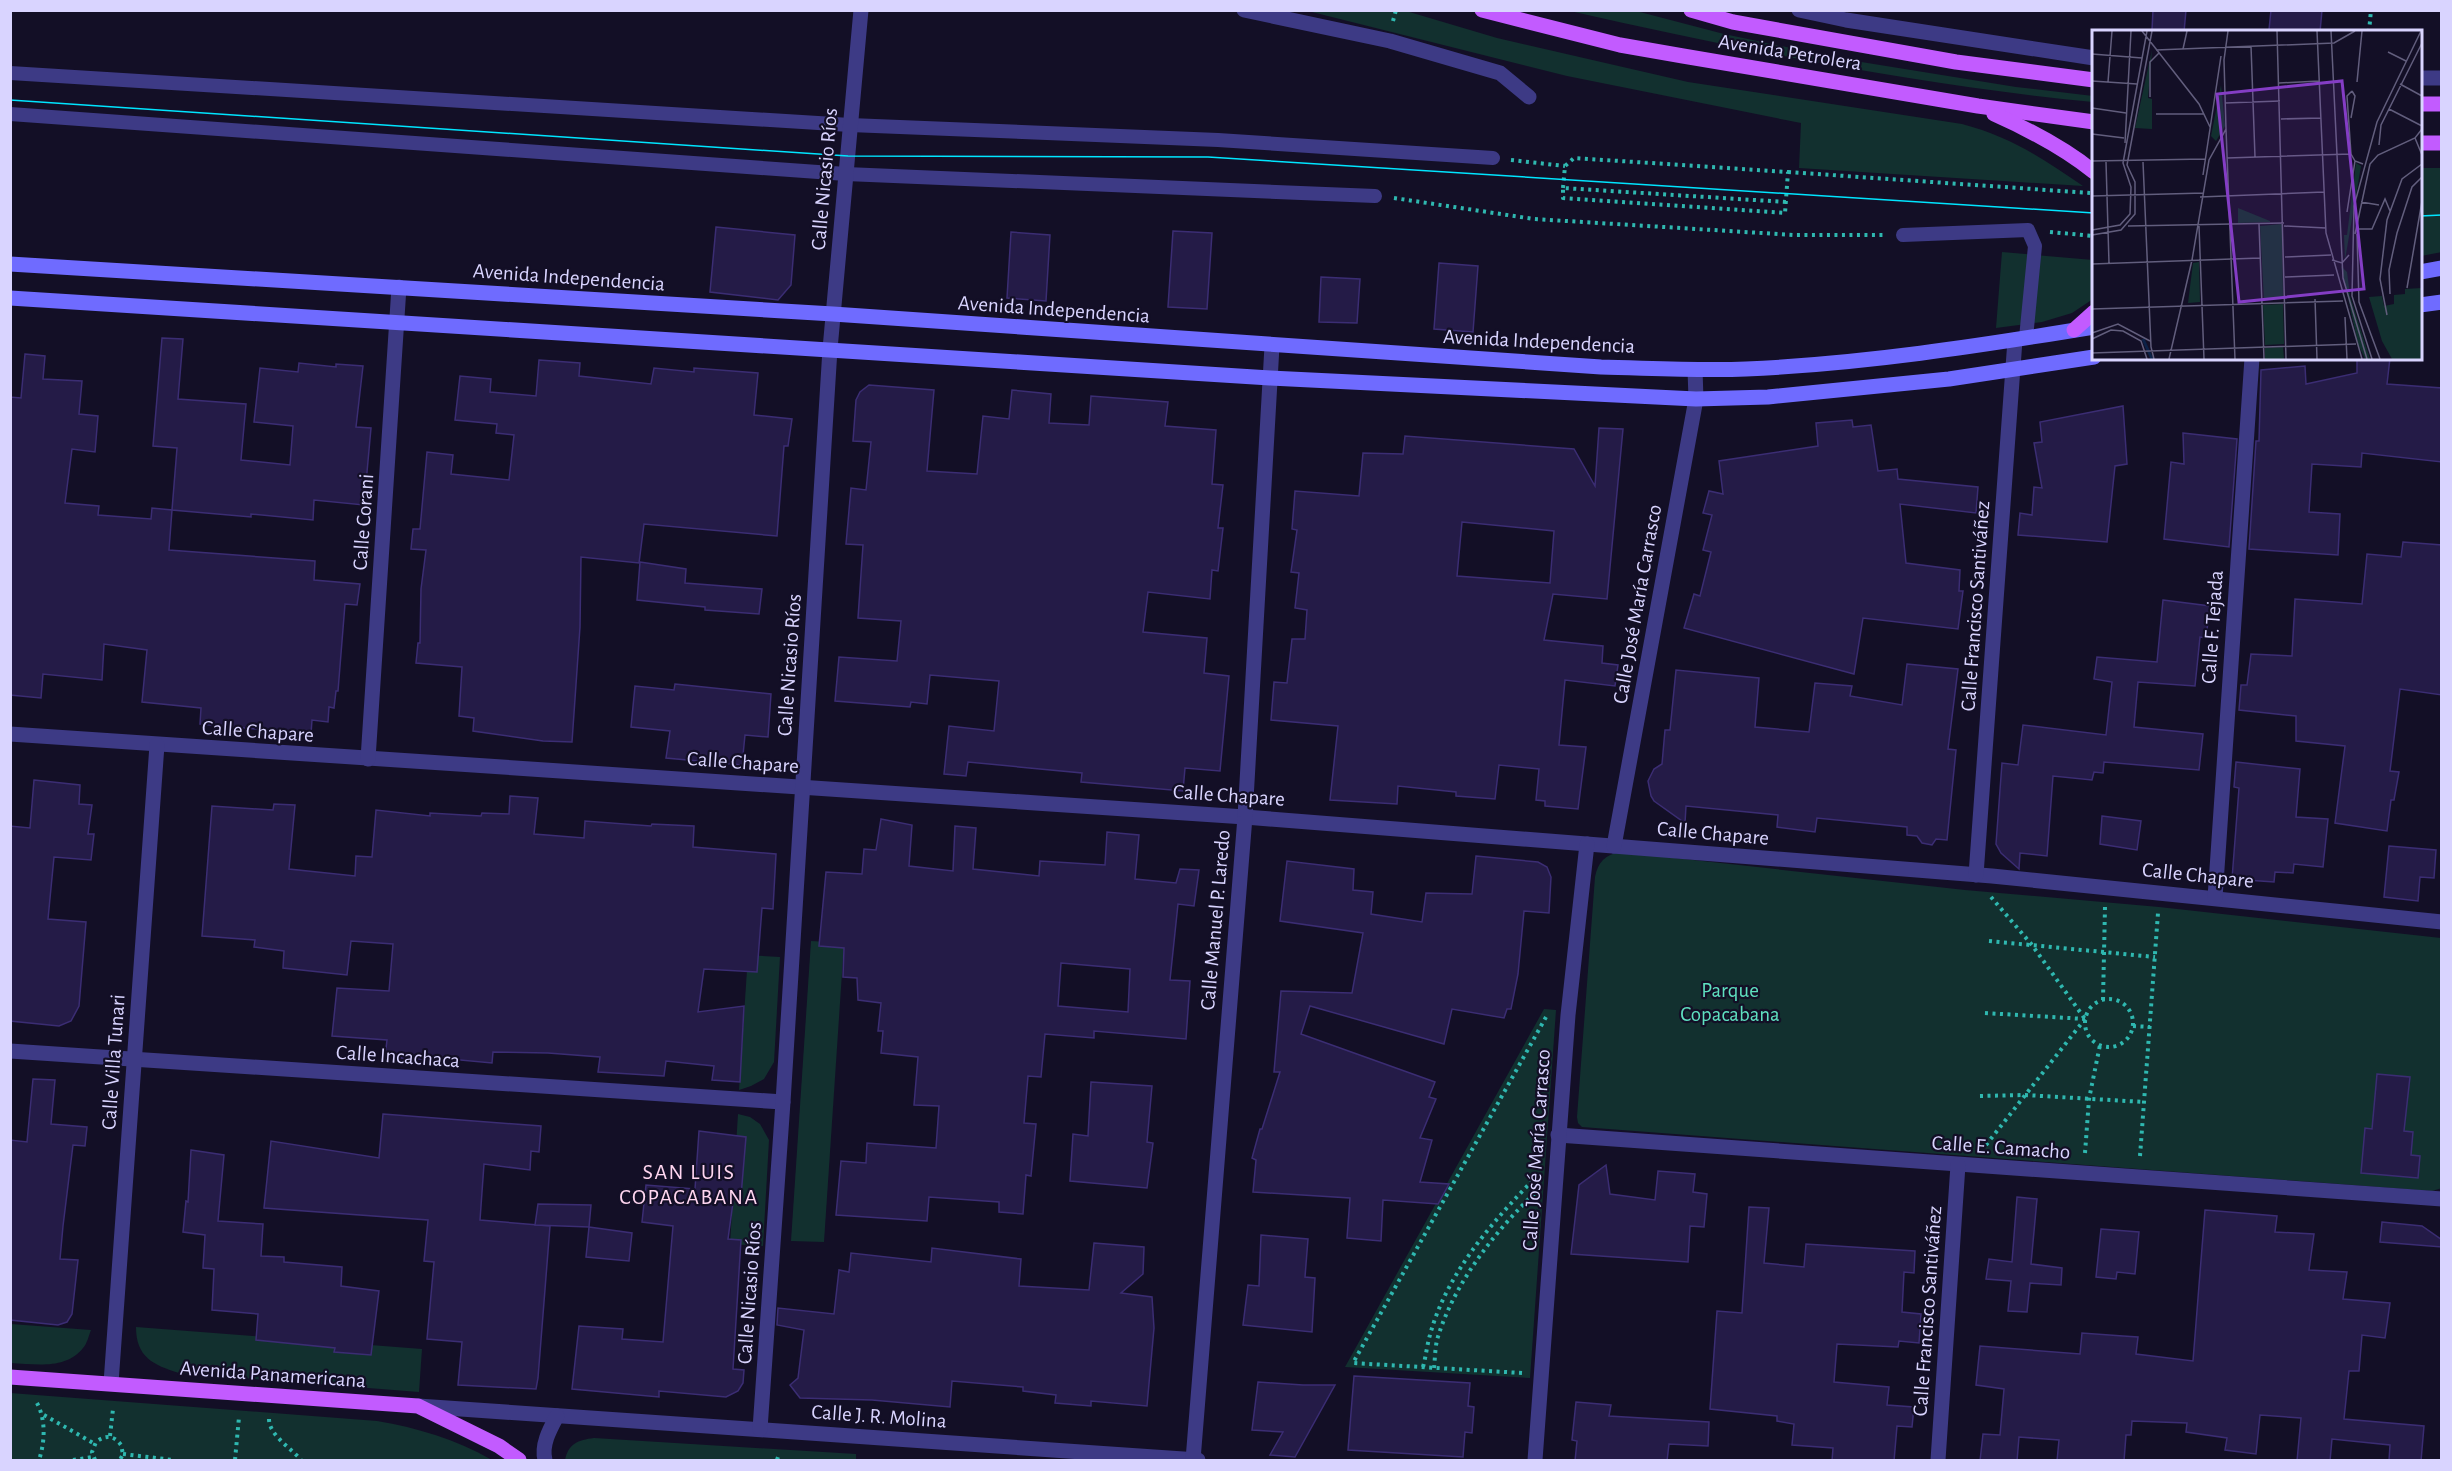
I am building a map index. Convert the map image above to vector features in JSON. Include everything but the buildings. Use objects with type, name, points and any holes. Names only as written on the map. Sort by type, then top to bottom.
[{"type":"main road","name":"Avenida Petrolera","points":[[1482,10],[1620,45],[1978,106],[2092,122]]},
{"type":"main road","name":"Avenida Petrolera","points":[[1690,10],[1733,22],[1956,62],[2092,80]]},
{"type":"main road","points":[[2422,104],[2442,104]]},
{"type":"main road","points":[[1978,106],[2039,135],[2075,156],[2092,170]]},
{"type":"main road","points":[[2422,143],[2442,143]]},
{"type":"main road","name":"Avenida Independencia","points":[[10,264],[834,314],[1601,367],[1695,370],[1746,369],[1844,361],[2020,339],[2092,327]]},
{"type":"main road","points":[[2422,272],[2442,268]]},
{"type":"main road","points":[[10,298],[1270,378],[1696,399],[1779,396],[1948,379],[2092,357]]},
{"type":"main road","points":[[2422,305],[2442,302]]},
{"type":"main road","points":[[2074,330],[2092,314]]},
{"type":"main road","name":"Avenida Panamericana","points":[[10,1377],[418,1406],[499,1446],[519,1461]]},
{"type":"street","name":"Calle Nicasio Ríos","points":[[760,1430],[830,349],[861,10]]},
{"type":"street","points":[[1244,10],[1390,41],[1500,73],[1529,97]]},
{"type":"street","points":[[1799,10],[1868,24],[2092,58]]},
{"type":"street","points":[[2422,78],[2442,78]]},
{"type":"street","name":"Calle Corani","points":[[368,759],[399,287]]},
{"type":"street","name":"Calle Francisco Santiváñez","points":[[1976,875],[2013,370],[2020,339]]},
{"type":"street","name":"Calle Manuel P. Laredo","points":[[1195,1460],[1245,816],[1272,346]]},
{"type":"street","name":"Calle F. Tejada","points":[[2215,898],[2252,360]]},
{"type":"street","name":"Calle José María Carrasco","points":[[1614,846],[1696,399],[1695,370]]},
{"type":"street","name":"Calle Chapare","points":[[10,735],[1245,816],[1976,875],[2442,922]]},
{"type":"street","name":"Calle Villa Tunari","points":[[111,1383],[157,745]]},
{"type":"street","name":"Calle José María Carrasco","points":[[1535,1461],[1568,1015],[1587,844]]},
{"type":"street","name":"Calle Incachaca","points":[[10,1051],[783,1102]]},
{"type":"street","name":"Calle E. Camacho","points":[[1558,1134],[2442,1199]]},
{"type":"street","name":"Calle Francisco Santiváñez","points":[[1938,1461],[1958,1165]]},
{"type":"street","name":"Calle J. R. Molina","points":[[418,1406],[1195,1460]]},
{"type":"street","points":[[545,1461],[543,1454],[549,1432],[557,1416]]},
{"type":"lane","points":[[10,73],[850,125],[1218,140],[1493,158]]},
{"type":"lane","points":[[10,114],[846,174],[1375,196]]},
{"type":"lane","points":[[1903,235],[2028,230],[2035,246],[2020,339]]},
{"type":"path","points":[[2369,30],[2371,10]]},
{"type":"path","points":[[1493,158],[1565,166]]},
{"type":"path","points":[[1788,172],[1785,213],[1563,198],[1565,166],[1574,158],[1788,172],[2092,194]]},
{"type":"path","points":[[1563,188],[1786,202]]},
{"type":"path","points":[[1375,196],[1534,219],[1794,235],[1903,235]]},
{"type":"path","points":[[2028,230],[2092,236]]},
{"type":"path","points":[[1985,1146],[2085,1019],[2092,1005],[2103,1000],[2114,999],[2122,1002],[2131,1014],[2133,1026],[2123,1043],[2116,1046],[2100,1045],[2088,1034],[2085,1019],[2031,945],[1991,897]]},
{"type":"path","points":[[2103,1000],[2105,907]]},
{"type":"path","points":[[2140,1160],[2159,907]]},
{"type":"path","points":[[1989,941],[2155,957]]},
{"type":"path","points":[[1985,1013],[2085,1019]]},
{"type":"path","points":[[1541,1374],[1353,1363],[1547,1014],[1568,1015]]},
{"type":"path","points":[[2133,1026],[2150,1026]]},
{"type":"path","points":[[2085,1156],[2089,1099],[2100,1045]]},
{"type":"path","points":[[1980,1096],[2025,1095],[2144,1102]]},
{"type":"path","points":[[1423,1367],[1434,1324],[1444,1297],[1487,1232],[1540,1173]]},
{"type":"path","points":[[1434,1368],[1437,1341],[1449,1309],[1471,1270],[1503,1227],[1538,1190]]},
{"type":"path","points":[[37,1403],[43,1415],[43,1436],[39,1461]]},
{"type":"path","points":[[110,1436],[112,1408]]},
{"type":"path","points":[[43,1415],[95,1444]]},
{"type":"path","points":[[235,1461],[239,1417]]},
{"type":"path","points":[[268,1419],[274,1433],[291,1448],[301,1461]]},
{"type":"path","points":[[73,1461],[94,1459],[95,1444],[100,1438],[110,1436],[121,1444],[122,1459],[173,1461]]},
{"type":"green space","points":[[1308,11],[1406,11],[1497,38],[1688,82],[1962,124],[2011,142],[2083,186],[1799,168],[1801,123],[1567,76]]},
{"type":"green space","points":[[1570,11],[1636,11],[1724,34],[1849,60],[2016,87],[2092,96],[2092,102],[1896,76],[1700,39]]},
{"type":"green space","points":[[2422,168],[2441,168],[2442,252],[2422,256]]},
{"type":"green space","points":[[2002,252],[2092,260],[2092,300],[2072,313],[2042,322],[1996,328]]},
{"type":"green space","name":"Parque Copacabana","points":[[1620,852],[1965,890],[2159,907],[2441,938],[2442,1188],[2432,1191],[1582,1127],[1577,1117],[1595,877],[1603,860]]},
{"type":"green space","points":[[811,941],[844,943],[824,1242],[791,1241]]},
{"type":"green space","points":[[748,955],[780,957],[774,1062],[764,1079],[739,1090]]},
{"type":"green space","points":[[1544,1009],[1556,1010],[1530,1378],[1345,1367]]},
{"type":"green space","points":[[738,1114],[750,1117],[760,1124],[769,1140],[763,1246],[730,1244]]},
{"type":"green space","points":[[10,1324],[91,1330],[84,1346],[68,1360],[50,1364],[11,1363]]},
{"type":"green space","points":[[136,1327],[422,1349],[419,1392],[179,1373],[161,1367],[143,1353],[139,1346]]},
{"type":"green space","points":[[10,1393],[377,1421],[436,1435],[492,1460],[11,1460]]},
{"type":"green space","points":[[594,1438],[856,1454],[856,1460],[565,1460],[571,1447],[583,1440]]},
{"type":"tram line","points":[[10,100],[848,156],[1208,157],[2092,213]]},
{"type":"tram line","points":[[2422,216],[2442,215]]},
{"type":"district","name":"SAN LUIS COPACABANA","points":[[689,1184]]}]
